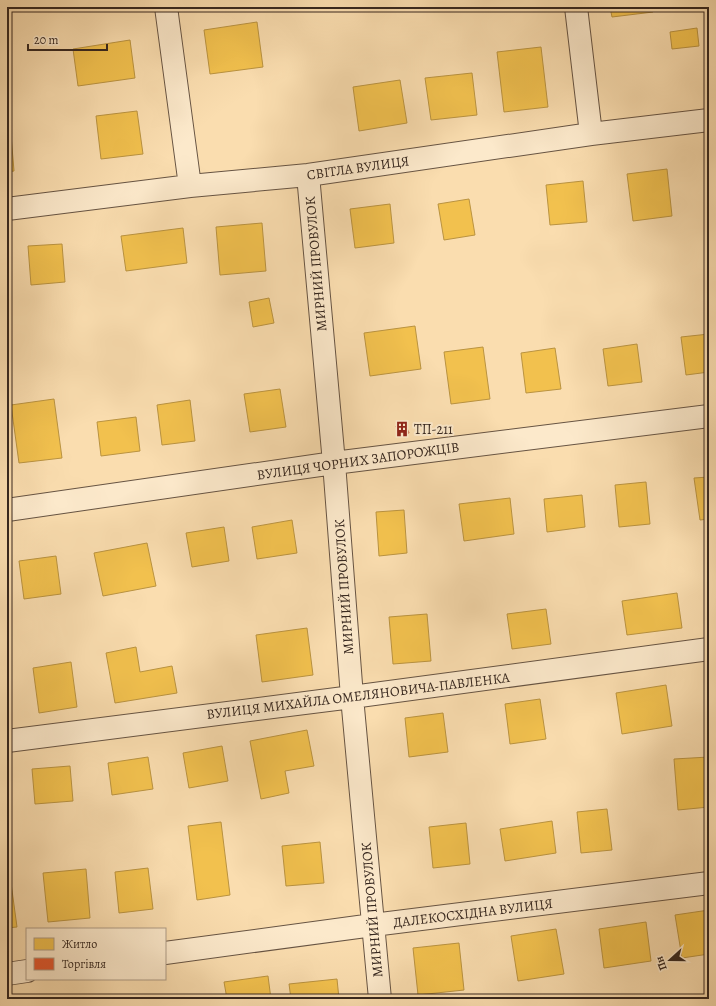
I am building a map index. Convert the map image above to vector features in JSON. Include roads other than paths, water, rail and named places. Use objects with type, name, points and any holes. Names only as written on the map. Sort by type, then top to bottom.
[{"type":"street","points":[[166,7],[190,186]]},
{"type":"street","points":[[576,7],[591,134]]},
{"type":"street","name":"СВІТЛА ВУЛИЦЯ","points":[[7,209],[190,186],[308,175],[591,134],[709,120]]},
{"type":"street","name":"МИРНИЙ ПРОВУЛОК","points":[[308,175],[334,463],[352,697],[380,999]]},
{"type":"street","name":"ВУЛИЦЯ ЧОРНИХ ЗАПОРОЖЦІВ","points":[[7,510],[334,463],[709,416]]},
{"type":"street","name":"ВУЛИЦЯ МИХАЙЛА ОМЕЛЯНОВИЧА-ПАВЛЕНКА","points":[[7,741],[352,697],[709,649]]},
{"type":"street","name":"ДАЛЕКОСХІДНА ВУЛИЦЯ","points":[[166,953],[373,925],[709,883]]},
{"type":"street","points":[[7,974],[26,971]]},
{"type":"place","name":"ТП-211","points":[[402,429]]}]
